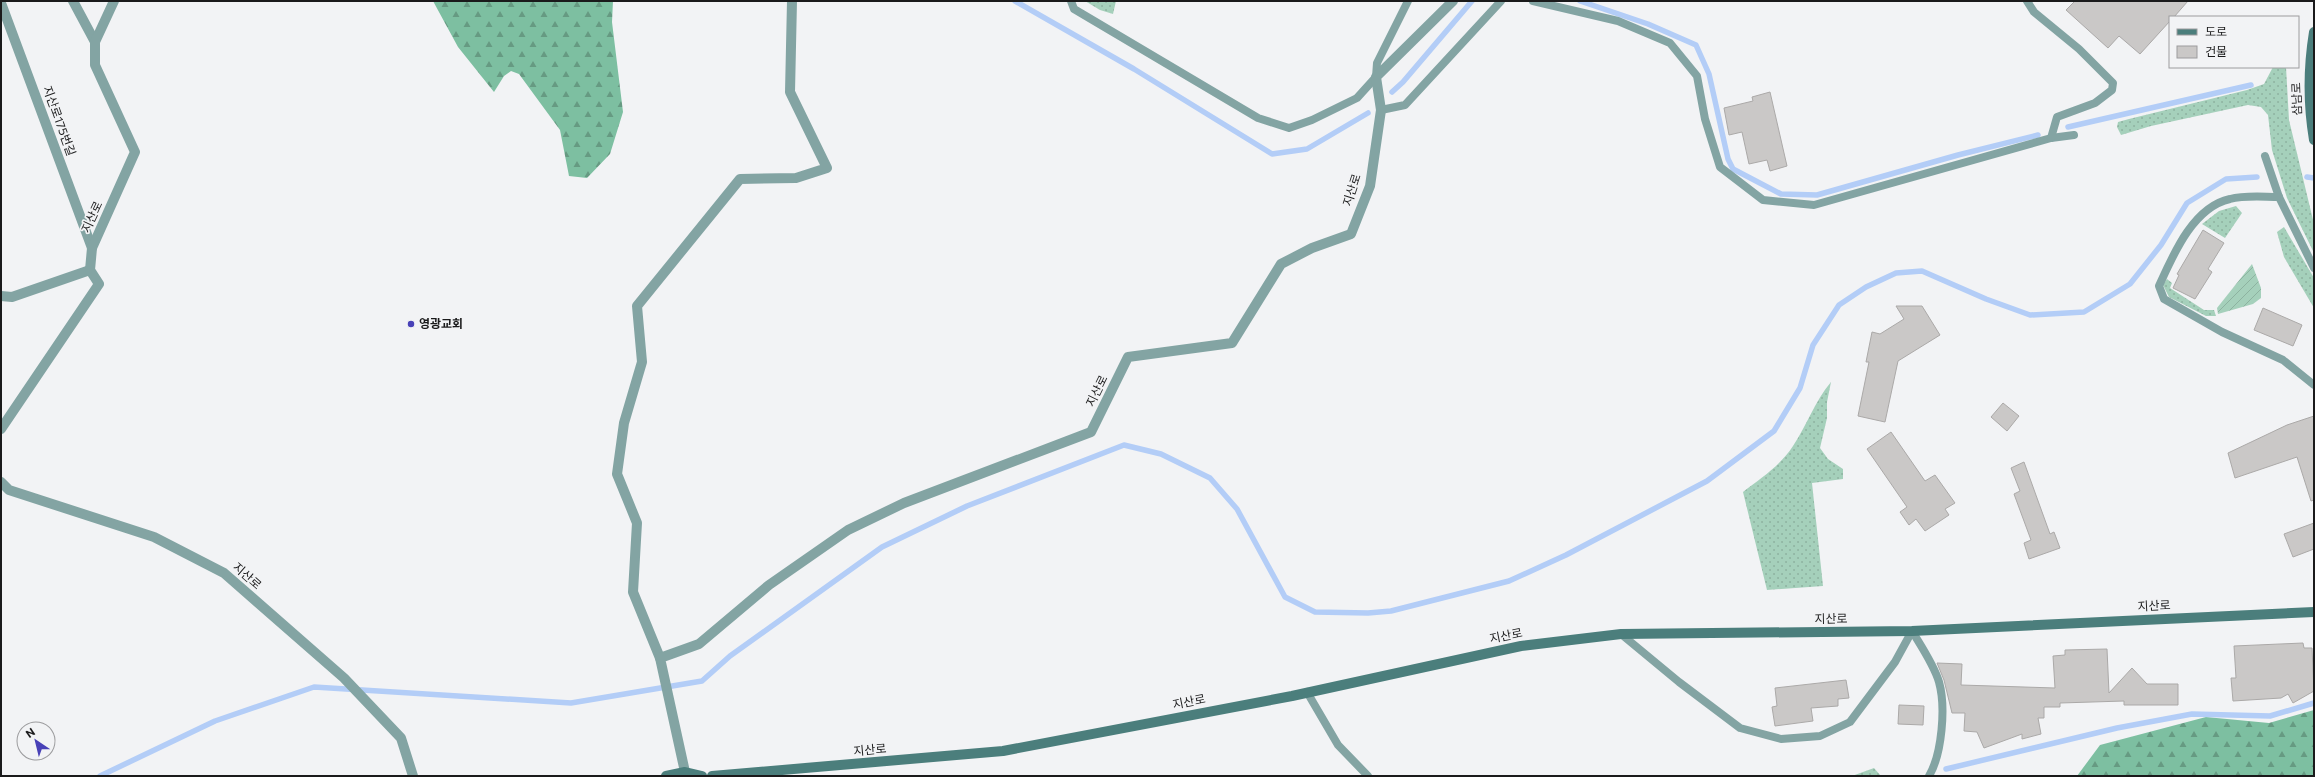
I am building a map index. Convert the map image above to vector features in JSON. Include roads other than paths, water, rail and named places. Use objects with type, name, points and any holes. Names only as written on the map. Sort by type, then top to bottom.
[{"type":"main road","name":"삼남로","points":[[2314,32],[2310,60],[2309,108],[2314,140]]},
{"type":"main road","name":"지산로","points":[[712,776],[1002,751],[1307,692],[1521,646],[1621,634],[1912,630],[2314,612]]},
{"type":"main road","points":[[666,776],[685,772],[702,776]]},
{"type":"street","points":[[73,1],[95,42]]},
{"type":"street","name":"지산로","points":[[1,429],[99,284],[90,270],[92,248],[135,152],[95,65],[95,42],[114,1]]},
{"type":"street","points":[[685,772],[660,658],[633,592],[637,523],[617,474],[624,423],[642,362],[636,306],[740,179],[796,178],[827,168],[790,92],[792,1]]},
{"type":"street","points":[[1376,77],[1453,1]]},
{"type":"street","name":"지산로175번길","points":[[1,3],[92,248]]},
{"type":"street","name":"지산로","points":[[660,658],[699,644],[769,585],[848,530],[904,503],[1091,432],[1128,357],[1232,342],[1281,264],[1312,248],[1350,234],[1370,186],[1381,110],[1376,77]]},
{"type":"street","points":[[1,296],[12,297],[90,270]]},
{"type":"street","name":"지산로","points":[[1,482],[9,490],[154,537],[224,573],[344,678],[402,738],[413,776]]},
{"type":"lane","points":[[1071,1],[1074,9],[1258,118],[1289,128],[1339,108],[1357,98],[1376,77]]},
{"type":"lane","name":"지산로","points":[[1376,77],[1377,63],[1406,8],[1408,1]]},
{"type":"lane","points":[[1381,110],[1405,105],[1501,1]]},
{"type":"lane","points":[[1532,1],[1618,21],[1670,43],[1697,76],[1705,119],[1720,167],[1763,200],[1814,205],[2051,138],[2074,135]]},
{"type":"lane","points":[[2027,1],[2034,12],[2079,49],[2113,83],[2112,90],[2095,103],[2057,117],[2051,138]]},
{"type":"lane","points":[[2265,156],[2279,197],[2314,268]]},
{"type":"lane","points":[[2279,197],[2230,199],[2207,209],[2178,244],[2159,286],[2164,299],[2222,332],[2283,360],[2314,385]]},
{"type":"lane","points":[[1621,634],[1679,682],[1740,728],[1781,739],[1820,736],[1850,722],[1895,662],[1912,630]]},
{"type":"lane","points":[[1912,630],[1939,682],[1942,720],[1936,765],[1929,776]]},
{"type":"lane","points":[[1307,692],[1338,745],[1368,776]]},
{"type":"waterway","points":[[1015,1],[1134,69],[1272,154],[1307,149],[1368,113]]},
{"type":"waterway","points":[[1392,92],[1403,82],[1472,1]]},
{"type":"waterway","points":[[1580,1],[1648,24],[1696,45],[1709,74],[1728,159],[1733,169],[1781,194],[1817,195],[1958,155],[2038,135]]},
{"type":"waterway","points":[[2068,127],[2251,85]]},
{"type":"waterway","points":[[100,776],[215,721],[314,687],[571,703],[702,681],[730,656],[882,547],[967,506],[1124,445],[1161,454],[1210,478],[1237,509],[1285,597],[1315,612],[1368,613],[1391,611],[1509,581],[1566,555],[1707,481],[1774,431],[1800,388],[1813,345],[1839,305],[1866,287],[1896,273],[1922,271],[1986,299],[2030,315],[2084,312],[2130,284],[2161,245],[2187,203],[2226,179],[2257,177]]},
{"type":"waterway","points":[[2307,177],[2314,178]]},
{"type":"waterway","points":[[1946,769],[2117,728],[2192,714],[2270,716],[2314,703]]},
{"type":"place","name":"영광교회","points":[[411,324]]}]
